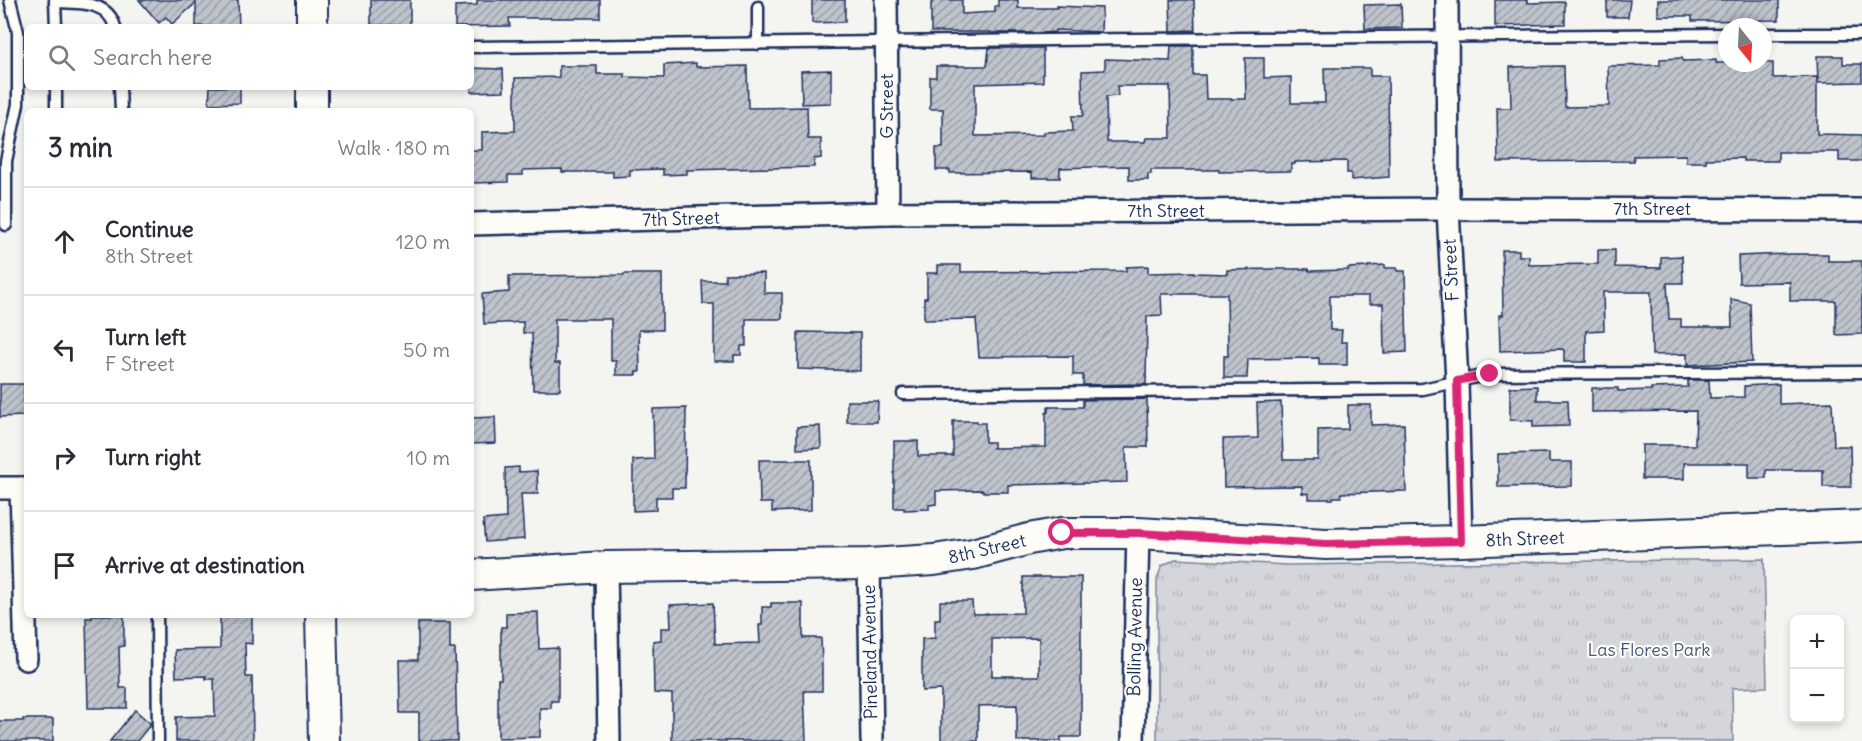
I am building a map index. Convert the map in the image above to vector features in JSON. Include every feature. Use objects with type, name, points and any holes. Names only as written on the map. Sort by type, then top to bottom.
[{"type":"street","points":[[312,0],[312,24]]},
{"type":"street","name":"G Street","points":[[886,0],[888,213]]},
{"type":"street","name":"F Street","points":[[1447,0],[1448,209],[1457,381],[1461,541]]},
{"type":"street","points":[[312,90],[312,108]]},
{"type":"street","name":"7th Street","points":[[474,224],[888,213],[1448,209],[1862,210]]},
{"type":"street","points":[[0,488],[24,488]]},
{"type":"street","name":"8th Street","points":[[474,575],[606,567],[869,564],[934,561],[1062,533],[1138,533],[1326,544],[1862,526]]},
{"type":"street","name":"Bolling Avenue","points":[[1133,741],[1138,533]]},
{"type":"street","name":"Pineland Avenue","points":[[869,564],[872,741]]},
{"type":"street","points":[[606,567],[609,741]]},
{"type":"street","points":[[26,618],[26,659]]},
{"type":"street","points":[[321,618],[324,741]]},
{"type":"lane","points":[[0,1],[10,0],[18,32],[18,104],[6,161],[6,225]]},
{"type":"lane","points":[[56,24],[55,1],[96,5],[114,24]]},
{"type":"lane","points":[[758,7],[758,44]]},
{"type":"lane","points":[[474,46],[1718,34]]},
{"type":"lane","points":[[1772,34],[1862,34]]},
{"type":"lane","points":[[56,90],[56,108]]},
{"type":"lane","points":[[120,90],[121,108]]},
{"type":"lane","points":[[903,394],[1423,389],[1490,374],[1862,372]]},
{"type":"lane","points":[[157,618],[158,741]]},
{"type":"green space","name":"Las Flores Park","points":[[1175,559],[1288,565],[1764,559],[1767,687],[1732,688],[1733,741],[1157,741],[1157,579],[1162,566]]},
{"type":"building","points":[[139,0],[238,0],[239,24],[196,24],[196,3],[172,24],[166,17],[159,23]]},
{"type":"building","points":[[371,0],[410,0],[410,24],[371,24]]},
{"type":"building","points":[[477,0],[600,0],[600,18],[509,18],[510,26],[474,27],[474,24],[455,24],[455,6],[477,5]]},
{"type":"building","points":[[812,0],[845,0],[845,22],[812,23]]},
{"type":"building","points":[[933,0],[962,0],[962,14],[995,12],[998,0],[1018,0],[1018,8],[1057,8],[1057,6],[1102,8],[1101,32],[1055,30],[1055,32],[1042,33],[931,32],[931,3]]},
{"type":"building","points":[[1170,0],[1194,0],[1195,30],[1171,31]]},
{"type":"building","points":[[1495,0],[1528,0],[1528,3],[1565,2],[1565,24],[1495,26]]},
{"type":"building","points":[[1607,0],[1630,0],[1628,17],[1607,17]]},
{"type":"building","points":[[1658,0],[1779,0],[1779,20],[1718,18],[1718,21],[1692,21],[1692,16],[1658,16]]},
{"type":"building","points":[[1401,4],[1402,28],[1365,29],[1364,5]]},
{"type":"building","points":[[1171,46],[1193,46],[1193,75],[1205,75],[1206,99],[1246,99],[1245,58],[1264,58],[1264,78],[1291,77],[1291,103],[1325,103],[1324,68],[1370,68],[1370,76],[1388,76],[1389,177],[1351,180],[1351,173],[1347,173],[1347,161],[1295,162],[1291,164],[1291,171],[1151,170],[1148,180],[1129,180],[1129,166],[1060,168],[1060,178],[1032,178],[1032,172],[950,173],[950,170],[936,170],[936,148],[943,148],[943,109],[930,109],[930,77],[936,77],[936,66],[987,66],[989,48],[1043,48],[1043,82],[975,84],[975,136],[1044,135],[1044,132],[1073,131],[1072,116],[1083,116],[1082,71],[1105,70],[1105,59],[1170,61]],"holes":[[[1117,86],[1170,86],[1171,138],[1146,138],[1145,142],[1107,142],[1106,97],[1118,96]]]},
{"type":"building","points":[[1817,56],[1843,56],[1843,64],[1862,64],[1862,82],[1818,83]]},
{"type":"building","points":[[1660,59],[1716,60],[1718,72],[1772,72],[1773,63],[1773,78],[1817,77],[1817,134],[1862,135],[1862,161],[1839,161],[1839,152],[1778,152],[1778,161],[1743,161],[1743,158],[1686,162],[1686,155],[1633,156],[1634,161],[1498,162],[1497,108],[1511,108],[1510,67],[1564,66],[1565,107],[1609,106],[1608,66],[1660,65]]},
{"type":"building","points":[[696,63],[696,67],[747,66],[748,108],[807,107],[808,139],[821,139],[821,158],[814,159],[814,167],[687,170],[687,174],[663,175],[663,169],[630,170],[630,176],[613,177],[613,172],[562,172],[562,169],[523,170],[523,175],[508,175],[508,182],[474,183],[474,150],[482,150],[482,132],[515,131],[515,78],[559,77],[559,66],[597,66],[597,74],[664,78],[664,65]]},
{"type":"building","points":[[474,68],[503,69],[504,91],[471,92],[474,90]]},
{"type":"building","points":[[831,70],[831,103],[802,104],[801,71]]},
{"type":"building","points":[[210,90],[240,90],[240,103],[209,104]]},
{"type":"building","points":[[1502,250],[1519,250],[1519,256],[1529,256],[1529,265],[1598,264],[1598,250],[1615,250],[1615,267],[1661,268],[1661,257],[1682,256],[1683,283],[1667,283],[1669,319],[1681,319],[1681,327],[1732,327],[1731,299],[1750,303],[1752,362],[1687,365],[1687,354],[1652,355],[1651,292],[1603,292],[1604,330],[1586,331],[1586,362],[1564,362],[1564,350],[1562,349],[1500,351],[1499,315],[1503,315]]},
{"type":"building","points":[[1828,254],[1828,261],[1862,261],[1862,334],[1836,335],[1836,301],[1790,301],[1790,282],[1739,283],[1738,256]]},
{"type":"building","points":[[938,265],[961,265],[961,272],[1126,271],[1126,267],[1148,266],[1148,273],[1227,274],[1227,270],[1348,270],[1348,268],[1385,265],[1385,268],[1405,271],[1407,352],[1384,353],[1383,304],[1369,304],[1369,296],[1330,296],[1330,330],[1342,330],[1341,342],[1347,342],[1347,365],[1319,365],[1319,358],[1248,359],[1247,378],[1224,378],[1224,356],[1228,356],[1227,294],[1161,294],[1162,315],[1147,316],[1146,384],[1083,385],[1083,375],[1073,375],[1073,356],[979,357],[976,319],[924,320],[927,273],[938,273]]},
{"type":"building","points":[[764,273],[764,293],[782,293],[782,319],[746,319],[746,346],[741,346],[741,355],[734,355],[734,361],[714,361],[714,304],[703,304],[702,281],[725,281],[725,274]]},
{"type":"building","points":[[662,274],[662,330],[639,330],[640,372],[636,372],[636,375],[616,375],[616,361],[611,361],[611,319],[555,319],[555,363],[560,363],[560,390],[533,390],[532,333],[523,333],[523,322],[484,324],[482,294],[509,292],[509,276]]},
{"type":"building","points":[[798,332],[860,333],[860,371],[798,369]]},
{"type":"building","points":[[1688,380],[1709,380],[1710,398],[1744,397],[1744,386],[1779,384],[1779,404],[1832,402],[1834,446],[1850,446],[1851,487],[1823,487],[1823,470],[1766,470],[1766,478],[1749,478],[1749,463],[1684,463],[1684,479],[1642,479],[1642,445],[1695,445],[1696,411],[1592,412],[1592,388],[1618,388],[1618,391],[1688,387]]},
{"type":"building","points":[[0,384],[24,384],[24,416],[0,417]]},
{"type":"building","points":[[1537,386],[1537,400],[1568,400],[1569,426],[1533,427],[1533,421],[1510,420],[1510,387]]},
{"type":"building","points":[[1147,399],[1148,447],[1126,447],[1127,482],[1008,485],[1008,492],[936,491],[936,504],[929,505],[929,509],[894,508],[894,441],[918,441],[918,456],[953,456],[953,421],[977,421],[977,423],[985,423],[985,442],[993,442],[993,448],[1046,447],[1048,407],[1083,407],[1083,400]]},
{"type":"building","points":[[847,401],[878,401],[877,422],[847,422]]},
{"type":"building","points":[[1281,402],[1283,460],[1318,460],[1318,430],[1348,429],[1348,405],[1371,405],[1371,425],[1404,424],[1406,491],[1341,493],[1341,497],[1333,497],[1333,499],[1309,499],[1309,494],[1302,493],[1302,486],[1224,487],[1223,439],[1258,438],[1257,403]]},
{"type":"building","points":[[686,408],[685,488],[672,488],[672,497],[656,497],[656,510],[633,511],[633,460],[654,459],[653,409]]},
{"type":"building","points":[[495,417],[496,443],[474,444],[474,418]]},
{"type":"building","points":[[820,426],[821,448],[797,449],[797,427]]},
{"type":"building","points":[[1549,453],[1549,462],[1572,462],[1572,486],[1498,487],[1498,454]]},
{"type":"building","points":[[759,460],[811,460],[811,510],[772,512],[772,503],[760,503]]},
{"type":"building","points":[[519,467],[519,472],[537,471],[538,494],[521,494],[524,539],[485,542],[483,520],[506,518],[505,468]]},
{"type":"building","points":[[1023,577],[1081,577],[1081,737],[1061,737],[1061,741],[1017,741],[1017,705],[978,706],[978,741],[941,741],[941,690],[922,691],[922,639],[935,638],[935,619],[940,619],[940,601],[972,601],[973,614],[1023,613]],"holes":[[[1039,638],[1039,676],[992,676],[992,639]]]},
{"type":"building","points":[[713,603],[715,644],[760,643],[759,625],[762,625],[762,607],[771,607],[771,603],[803,603],[803,638],[821,638],[822,669],[822,691],[804,691],[806,741],[672,741],[672,694],[654,693],[653,641],[661,640],[661,628],[671,628],[670,605]]},
{"type":"building","points":[[538,612],[539,649],[558,648],[558,701],[551,701],[551,708],[540,708],[540,737],[498,738],[501,627],[506,627],[506,613]]},
{"type":"building","points":[[86,618],[124,618],[124,646],[119,647],[120,688],[127,688],[127,708],[88,708]]},
{"type":"building","points":[[220,618],[252,618],[252,644],[245,643],[246,677],[252,677],[253,741],[176,741],[176,717],[215,716],[214,679],[206,679],[206,676],[176,677],[175,650],[220,649]]},
{"type":"building","points":[[418,623],[450,623],[450,649],[455,649],[457,741],[419,741],[419,713],[400,713],[399,660],[418,660]]},
{"type":"building","points":[[135,710],[150,725],[137,741],[110,741]]},
{"type":"building","points":[[23,719],[53,719],[53,741],[0,741],[0,721],[23,721]]},
{"type":"route","points":[[1062,533],[1138,533],[1326,544],[1461,541],[1457,381],[1490,374]]}]
